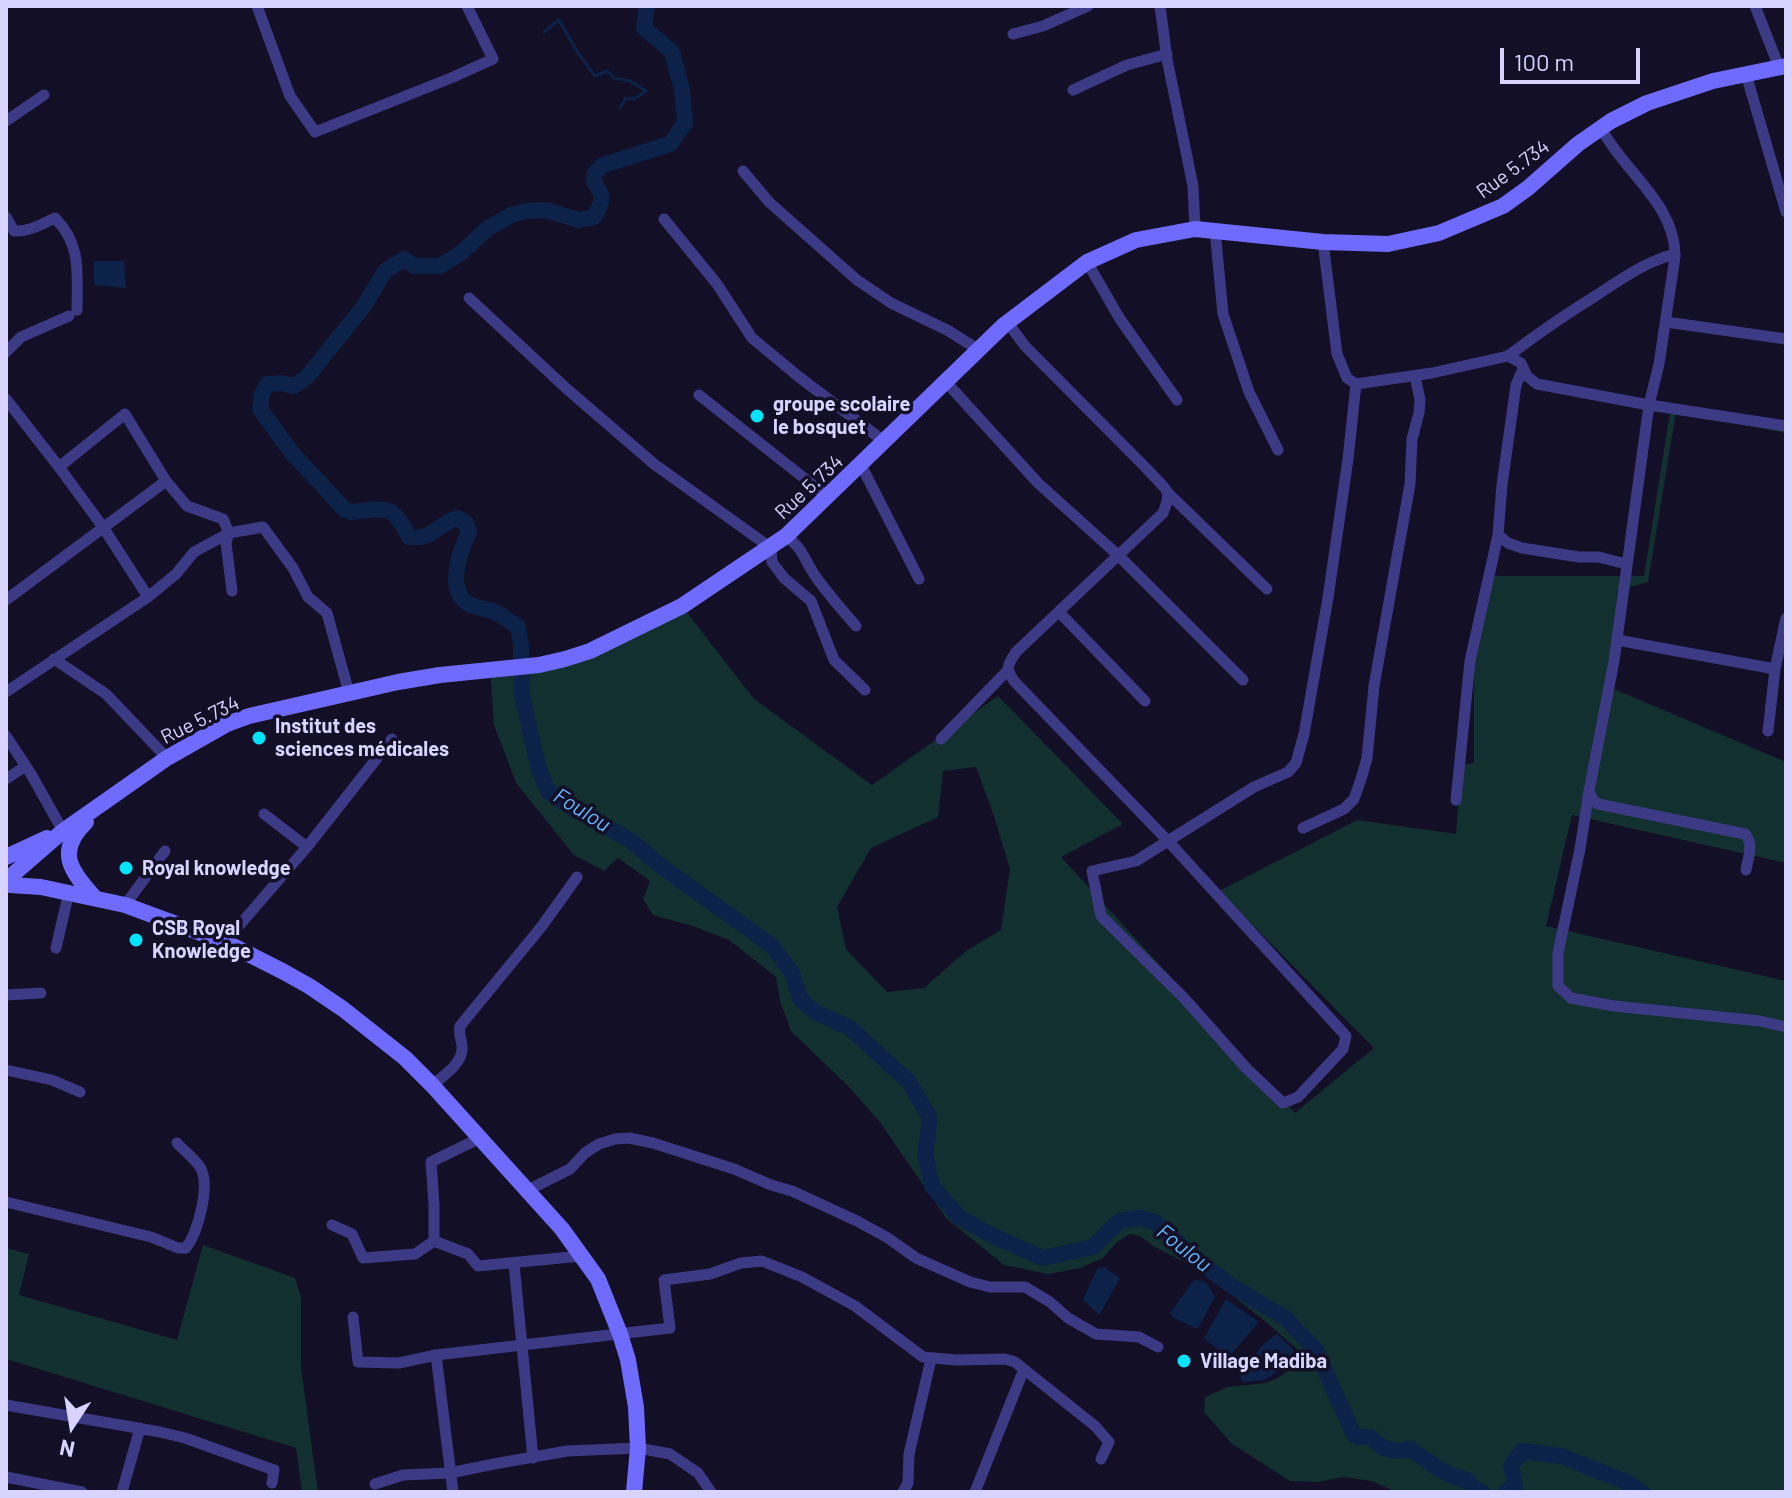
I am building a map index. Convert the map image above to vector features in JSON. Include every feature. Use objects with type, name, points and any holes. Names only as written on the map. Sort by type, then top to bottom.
[{"type":"street","points":[[257,6],[290,96],[315,132],[493,59],[467,6]]},
{"type":"street","points":[[1013,34],[1043,26],[1088,6]]},
{"type":"street","points":[[1160,6],[1193,186],[1195,229]]},
{"type":"street","points":[[1755,6],[1782,66]]},
{"type":"street","points":[[1073,90],[1127,65],[1167,54]]},
{"type":"street","name":"Rue 5.734","points":[[8,884],[63,831],[167,758],[227,724],[249,716],[440,675],[539,665],[590,651],[682,606],[786,536],[1008,323],[1101,254],[1136,240],[1195,229],[1323,242],[1388,244],[1439,233],[1503,206],[1601,128],[1647,103],[1713,81],[1782,66]]},
{"type":"street","points":[[1746,74],[1786,212]]},
{"type":"street","points":[[6,121],[44,95]]},
{"type":"street","points":[[1601,128],[1608,143],[1666,219],[1672,232],[1675,254],[1666,322],[1649,405],[1617,640],[1558,953],[1558,986],[1571,998],[1614,1006],[1760,1021],[1786,1027]]},
{"type":"street","points":[[743,171],[769,202],[857,280],[891,303],[947,330],[979,350]]},
{"type":"street","points":[[6,217],[14,231],[35,228],[55,218],[67,230],[76,254],[73,313],[21,337],[6,352]]},
{"type":"street","points":[[664,219],[717,284],[752,338],[885,442]]},
{"type":"street","points":[[1215,230],[1223,314],[1249,392],[1278,450]]},
{"type":"street","points":[[1323,242],[1337,354],[1347,378],[1356,384],[1415,376],[1508,356],[1627,275],[1675,254]]},
{"type":"street","points":[[1087,262],[1120,319],[1177,400]]},
{"type":"street","points":[[469,298],[654,464],[771,548],[772,562],[784,578],[811,601],[834,660],[865,690]]},
{"type":"street","points":[[1666,322],[1786,339]]},
{"type":"street","points":[[1008,323],[1045,367],[1267,589]]},
{"type":"street","points":[[1508,356],[1517,360],[1537,384],[1786,426]]},
{"type":"street","points":[[1456,800],[1470,661],[1498,535],[1516,385],[1523,369]]},
{"type":"street","points":[[1303,828],[1344,809],[1354,799],[1367,758],[1374,686],[1410,484],[1412,439],[1419,413],[1415,376]]},
{"type":"street","points":[[946,382],[1038,483],[1119,556],[1243,680]]},
{"type":"street","points":[[1007,671],[1168,841],[1346,1036],[1343,1049],[1298,1097],[1283,1103],[1101,916],[1092,871],[1136,861],[1168,841],[1254,787],[1288,772],[1296,763],[1328,598],[1356,384]]},
{"type":"street","points":[[699,395],[828,497]]},
{"type":"street","points":[[6,399],[103,527],[148,597]]},
{"type":"street","points":[[59,467],[125,414],[166,481],[187,506],[223,519],[229,533],[226,543],[232,591]]},
{"type":"street","points":[[861,465],[919,579]]},
{"type":"street","points":[[6,600],[166,481]]},
{"type":"street","points":[[941,739],[1007,671],[1016,652],[1163,513],[1168,493]]},
{"type":"street","points":[[6,692],[148,597],[176,574],[194,552],[229,533],[263,527],[293,568],[308,597],[327,613],[349,693]]},
{"type":"street","points":[[1498,535],[1522,548],[1605,558],[1626,564]]},
{"type":"street","points":[[786,536],[800,548],[816,578],[856,626]]},
{"type":"street","points":[[1059,612],[1145,701]]},
{"type":"street","points":[[1768,731],[1775,669],[1786,618]]},
{"type":"street","points":[[1617,640],[1775,669]]},
{"type":"street","points":[[54,659],[106,694],[167,758]]},
{"type":"street","points":[[6,736],[63,831],[6,857]]},
{"type":"street","points":[[225,942],[307,847],[392,739]]},
{"type":"street","points":[[6,779],[26,766]]},
{"type":"street","points":[[90,897],[68,859],[70,844],[76,832],[122,790]]},
{"type":"street","points":[[1589,791],[1598,804],[1745,834],[1750,838],[1751,845],[1746,870]]},
{"type":"street","points":[[264,814],[307,847]]},
{"type":"street","points":[[125,905],[165,851]]},
{"type":"street","points":[[432,1085],[455,1066],[460,1057],[460,1026],[542,926],[577,877]]},
{"type":"street","points":[[8,884],[24,893],[90,897]]},
{"type":"street","points":[[8,884],[41,887],[125,905],[225,942],[320,993],[383,1040],[432,1085],[562,1229],[598,1279],[628,1360],[636,1407],[638,1448],[634,1492]]},
{"type":"street","points":[[56,948],[68,896]]},
{"type":"street","points":[[6,995],[41,993]]},
{"type":"street","points":[[6,1070],[52,1080],[80,1092]]},
{"type":"street","points":[[434,1241],[431,1162],[480,1138]]},
{"type":"street","points":[[528,1190],[570,1169],[599,1144],[629,1138],[653,1143],[792,1191],[857,1221],[916,1258],[970,1282],[990,1287],[1025,1287],[1096,1334],[1139,1337],[1158,1347]]},
{"type":"street","points":[[6,1202],[186,1248],[197,1229],[203,1178],[202,1170],[177,1143]]},
{"type":"street","points":[[332,1225],[352,1234],[363,1258],[415,1254],[434,1241]]},
{"type":"street","points":[[434,1241],[468,1254],[478,1266],[581,1256]]},
{"type":"street","points":[[353,1317],[358,1362],[399,1363],[436,1355],[670,1328],[664,1280],[710,1274],[741,1263],[762,1261],[802,1277],[855,1306],[923,1357],[1005,1359],[1024,1369],[1105,1437],[1109,1442],[1101,1459]]},
{"type":"street","points":[[514,1264],[533,1458]]},
{"type":"street","points":[[436,1355],[453,1492]]},
{"type":"street","points":[[903,1492],[908,1483],[909,1454],[931,1359]]},
{"type":"street","points":[[975,1492],[1024,1369]]},
{"type":"street","points":[[6,1405],[185,1438],[274,1470],[272,1483]]},
{"type":"street","points":[[122,1492],[140,1428]]},
{"type":"street","points":[[375,1484],[403,1475],[450,1473],[567,1451],[638,1448],[670,1454],[698,1473],[711,1492]]},
{"type":"street","points":[[6,1477],[82,1492]]},
{"type":"green space","points":[[1671,406],[1786,430],[1786,433],[1676,412],[1648,582],[1617,591],[1614,689],[1786,762],[1786,863],[1572,815],[1546,926],[1786,981],[1786,1492],[1396,1492],[1372,1481],[1343,1477],[1318,1482],[1290,1481],[1231,1443],[1204,1412],[1205,1397],[1228,1387],[1265,1383],[1278,1378],[1299,1362],[1299,1351],[1200,1270],[1140,1236],[1130,1234],[1116,1243],[1103,1258],[1080,1268],[1048,1274],[1004,1265],[946,1218],[879,1121],[791,1031],[780,1001],[776,977],[729,940],[653,915],[643,899],[650,881],[618,858],[604,871],[574,855],[516,783],[494,725],[490,670],[539,665],[682,606],[754,699],[872,785],[998,696],[1123,824],[1061,857],[1295,1113],[1374,1048],[1219,891],[1357,820],[1456,834],[1461,766],[1474,763],[1474,648],[1492,576],[1644,576]],"holes":[[[976,767],[1010,869],[1001,930],[966,951],[924,988],[887,992],[846,949],[837,907],[871,848],[938,817],[943,771]]]},
{"type":"green space","points":[[203,1245],[295,1278],[301,1297],[301,1367],[318,1492],[302,1492],[296,1448],[6,1359],[6,1248],[29,1254],[19,1295],[177,1340]]},
{"type":"water","points":[[94,261],[124,261],[126,288],[94,285]]},
{"type":"water","points":[[1104,1267],[1120,1278],[1098,1314],[1083,1300],[1097,1269]]},
{"type":"water","points":[[1193,1281],[1207,1283],[1215,1297],[1198,1328],[1195,1328],[1172,1317],[1170,1313]]},
{"type":"water","points":[[1226,1299],[1259,1322],[1228,1358],[1204,1338]]},
{"type":"water","points":[[1277,1334],[1296,1352],[1296,1358],[1264,1380],[1243,1382],[1239,1375],[1241,1367],[1251,1362],[1262,1346]]},
{"type":"waterway","name":"Foulou","points":[[647,6],[644,28],[672,52],[682,90],[685,123],[670,144],[603,165],[595,173],[594,182],[602,199],[594,217],[579,220],[545,210],[526,211],[511,215],[487,229],[461,253],[440,266],[414,266],[404,259],[385,271],[364,306],[307,377],[294,386],[267,384],[260,409],[292,453],[345,510],[387,511],[398,519],[409,537],[424,536],[457,518],[466,523],[469,532],[459,559],[457,588],[467,603],[497,613],[518,627],[522,695],[539,770],[548,791],[630,840],[772,946],[792,973],[800,999],[815,1012],[850,1028],[909,1082],[930,1118],[925,1154],[932,1186],[959,1217],[1043,1258],[1093,1247],[1119,1221],[1140,1218],[1155,1222],[1192,1256],[1232,1286],[1285,1318],[1316,1350],[1357,1437],[1371,1437],[1389,1449],[1410,1449],[1450,1475],[1467,1480],[1482,1492]]},
{"type":"waterway","points":[[544,32],[559,20],[595,76],[607,71],[614,78],[630,81],[646,91],[634,99],[626,98],[620,108]]},
{"type":"waterway","name":"Foulou","points":[[1505,1492],[1515,1485],[1511,1466],[1522,1451],[1561,1456],[1629,1483],[1642,1492]]},
{"type":"place","name":"groupe scolaire le bosquet","points":[[757,416]]},
{"type":"place","name":"Institut des sciences médicales","points":[[259,738]]},
{"type":"place","name":"Royal knowledge","points":[[126,868]]},
{"type":"place","name":"CSB Royal Knowledge","points":[[136,940]]},
{"type":"place","name":"Village Madiba","points":[[1184,1361]]}]
